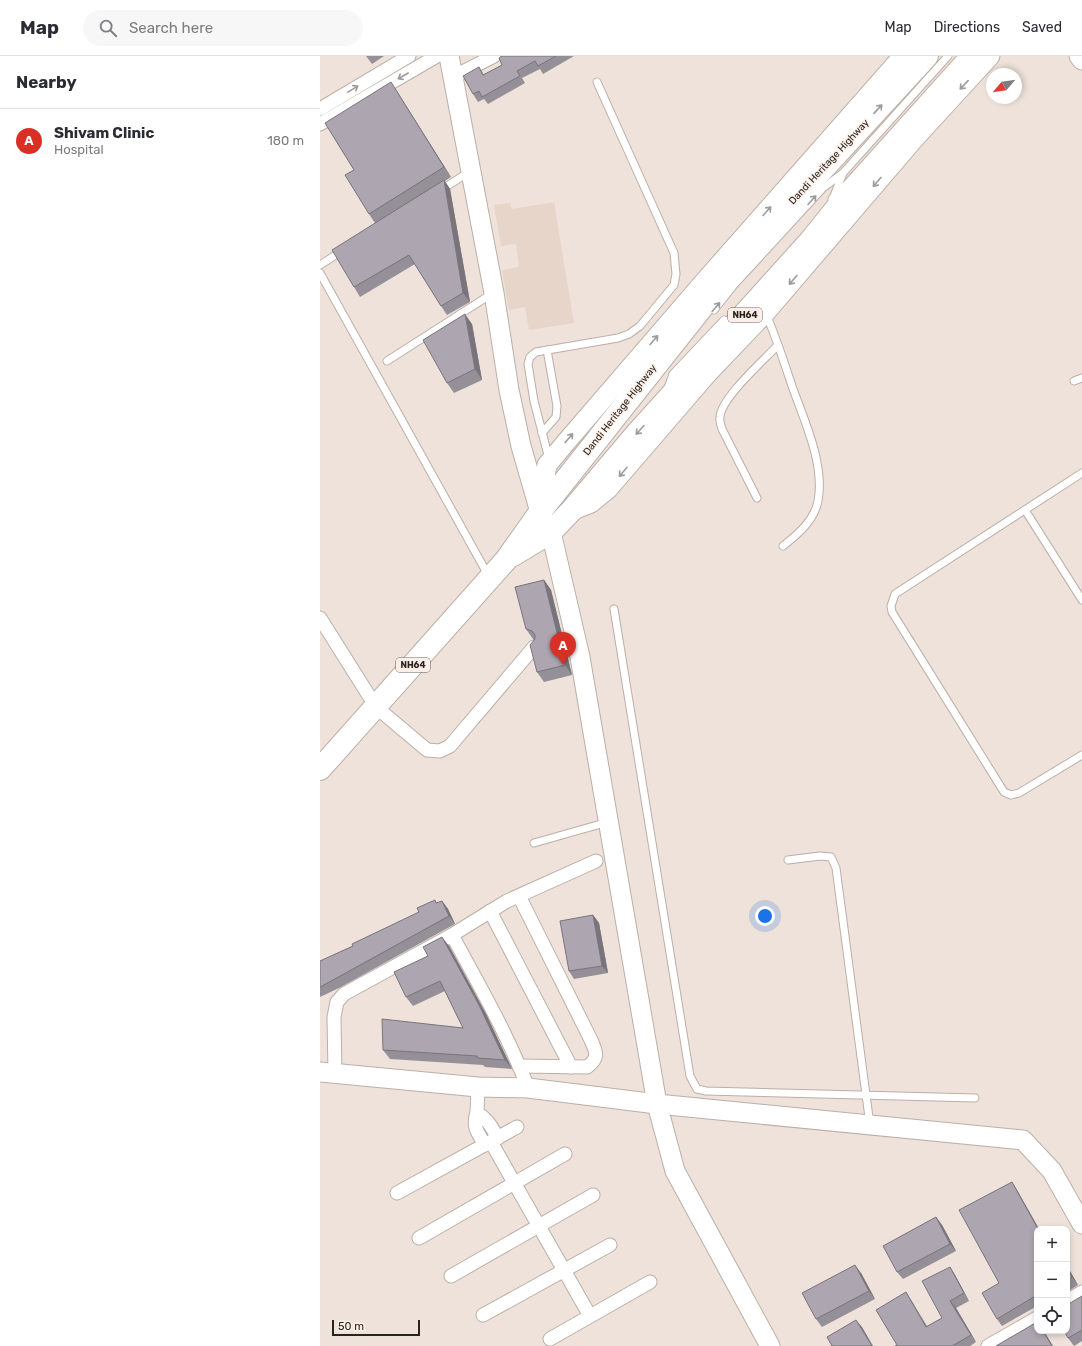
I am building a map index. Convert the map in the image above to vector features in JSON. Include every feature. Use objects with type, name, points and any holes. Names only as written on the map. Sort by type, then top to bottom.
[{"type":"highway","name":"Dandi Heritage Highway","points":[[320,769],[506,560],[546,504],[742,257],[927,56]]},
{"type":"highway","name":"NH64","points":[[506,560],[551,532],[667,400],[763,305],[848,194],[972,56]]},
{"type":"street","points":[[320,110],[409,56]]},
{"type":"street","points":[[320,124],[437,56]]},
{"type":"street","points":[[449,56],[494,293],[509,390],[521,446],[546,504]]},
{"type":"street","points":[[453,77],[494,56]]},
{"type":"street","points":[[770,1346],[675,1172],[657,1104],[580,657],[546,504],[545,476],[547,465],[704,282],[904,56]]},
{"type":"street","points":[[571,511],[591,503],[608,489],[707,374],[763,305],[990,56]]},
{"type":"street","points":[[1079,56],[1082,60]]},
{"type":"street","points":[[320,618],[376,707],[427,750],[440,751],[450,746],[534,647]]},
{"type":"street","points":[[596,860],[490,911],[452,935],[344,994],[337,1002],[328,1072],[478,1087],[528,1088],[657,1104],[1023,1140],[1052,1171],[1082,1224]]},
{"type":"street","points":[[519,896],[591,1040],[596,1054],[594,1062],[587,1067],[519,1066]]},
{"type":"street","points":[[490,911],[571,1066]]},
{"type":"street","points":[[452,935],[502,1029],[528,1088]]},
{"type":"street","points":[[478,1087],[475,1127],[491,1142],[590,1316]]},
{"type":"street","points":[[397,1193],[517,1127]]},
{"type":"street","points":[[419,1238],[565,1154]]},
{"type":"street","points":[[451,1276],[593,1195]]},
{"type":"street","points":[[483,1315],[610,1245]]},
{"type":"street","points":[[550,1339],[650,1282]]},
{"type":"street","points":[[1070,1298],[1082,1292]]},
{"type":"street","points":[[988,1346],[1034,1320]]},
{"type":"lane","points":[[709,315],[823,188],[843,173],[948,56]]},
{"type":"lane","points":[[550,462],[534,401],[528,364],[530,357],[536,352],[618,338],[629,334],[640,326],[674,285],[676,274],[674,253],[597,82]]},
{"type":"lane","points":[[437,192],[471,172]]},
{"type":"lane","points":[[825,207],[834,196],[843,173]]},
{"type":"lane","points":[[320,265],[349,247]]},
{"type":"lane","points":[[320,274],[490,578]]},
{"type":"lane","points":[[387,361],[494,293]]},
{"type":"lane","points":[[763,305],[814,449],[819,481],[818,502],[810,518],[801,531],[783,546]]},
{"type":"lane","points":[[667,400],[668,385],[673,374],[728,316]]},
{"type":"lane","points":[[757,498],[722,429],[720,418],[722,408],[734,391],[778,345]]},
{"type":"lane","points":[[542,433],[556,417],[557,406],[547,350]]},
{"type":"lane","points":[[1074,381],[1082,378]]},
{"type":"lane","points":[[580,461],[592,456],[628,413]]},
{"type":"lane","points":[[1082,473],[895,594],[891,606],[892,612],[1004,792],[1011,795],[1019,793],[1082,755]]},
{"type":"lane","points":[[1025,510],[1082,600]]},
{"type":"lane","points":[[614,609],[690,1076],[697,1089],[706,1091],[975,1098]]},
{"type":"lane","points":[[534,843],[608,822]]},
{"type":"lane","points":[[788,860],[820,856],[831,857],[836,868],[870,1125]]},
{"type":"shaded area","points":[[554,202],[574,323],[529,330],[525,307],[509,310],[502,270],[519,267],[516,244],[501,246],[494,205],[510,203],[512,209]]},
{"type":"building","points":[[502,56],[556,56],[538,66],[535,61],[517,71],[520,76],[482,97],[479,91],[473,94],[463,76],[479,67],[483,75],[502,65],[499,58]]},
{"type":"building","points":[[391,82],[444,167],[369,214],[345,175],[354,170],[325,123]]},
{"type":"building","points":[[444,180],[463,293],[441,306],[409,255],[354,287],[332,250]]},
{"type":"building","points":[[465,314],[475,369],[447,383],[423,340]]},
{"type":"building","points":[[544,580],[565,665],[537,672],[530,645],[535,639],[535,635],[532,631],[526,629],[515,587]]},
{"type":"building","points":[[435,900],[436,903],[442,901],[449,916],[320,987],[320,961],[419,912],[417,908]]},
{"type":"building","points":[[593,915],[602,966],[569,971],[560,921]]},
{"type":"building","points":[[442,937],[479,1005],[505,1060],[478,1058],[477,1056],[383,1050],[382,1019],[463,1028],[440,981],[406,997],[394,972],[428,956],[423,947]]},
{"type":"building","points":[[1012,1182],[1036,1226],[1034,1226],[1034,1297],[997,1319],[982,1293],[999,1283],[959,1210]]},
{"type":"building","points":[[936,1217],[950,1244],[897,1272],[883,1246]]},
{"type":"building","points":[[855,1265],[869,1291],[816,1319],[802,1293]]},
{"type":"building","points":[[950,1267],[964,1293],[950,1301],[971,1335],[952,1346],[895,1346],[897,1345],[876,1310],[906,1292],[926,1327],[942,1318],[922,1281]]},
{"type":"building","points":[[1082,1296],[1082,1330],[1068,1338],[1066,1334],[1070,1334],[1070,1303]]},
{"type":"building","points":[[856,1320],[872,1346],[832,1346],[827,1337]]},
{"type":"building","points":[[1034,1324],[1034,1334],[1045,1334],[1052,1346],[996,1346]]},
{"type":"place","name":"Shivam Clinic","points":[[563,665]]}]
